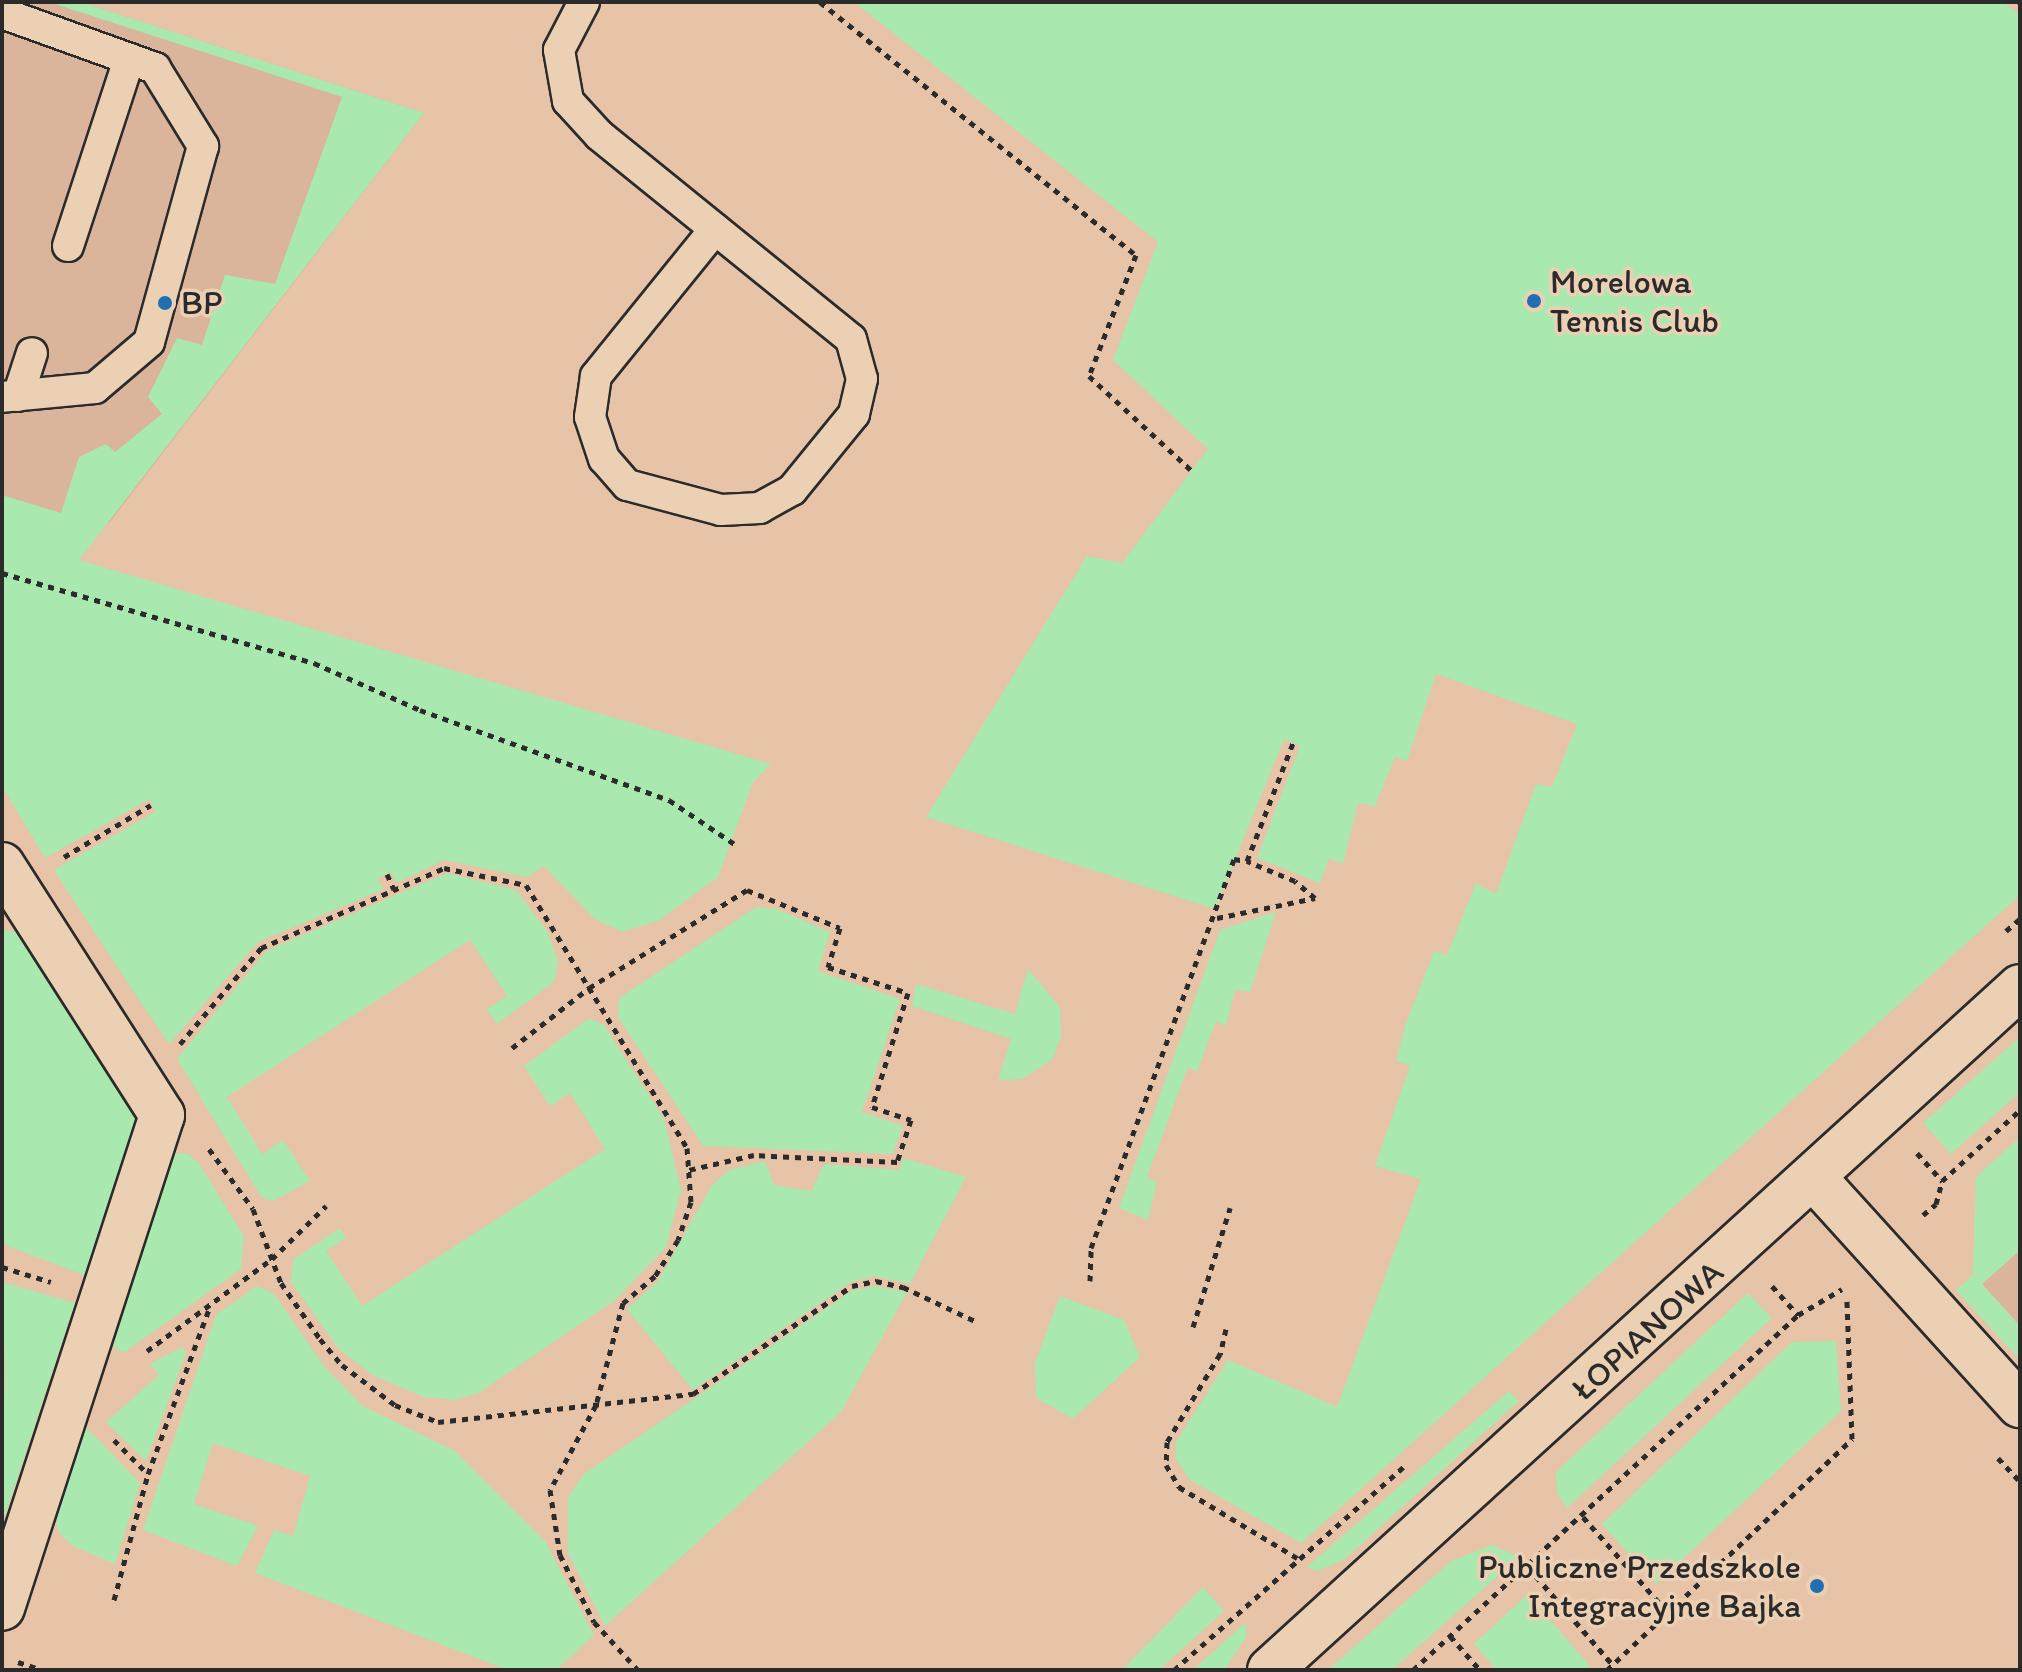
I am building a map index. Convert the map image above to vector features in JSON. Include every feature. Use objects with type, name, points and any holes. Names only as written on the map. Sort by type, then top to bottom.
[{"type":"street","points":[[2,1608],[153,1101],[9,876]]},
{"type":"street","name":"ŁOPIANOWA","points":[[1270,1670],[2020,987]]},
{"type":"street","points":[[1813,1177],[2020,1405]]},
{"type":"lane","points":[[584,2],[559,50],[568,101],[599,135],[851,339],[862,379],[854,414],[792,490],[760,508],[721,510],[627,485],[604,459],[590,417],[596,376],[715,229]]},
{"type":"lane","points":[[2,13],[155,68],[203,146],[149,342],[95,388],[10,396]]},
{"type":"lane","points":[[68,246],[129,59]]},
{"type":"lane","points":[[10,396],[32,353]]},
{"type":"path","points":[[820,2],[1136,255],[1089,376],[1192,471]]},
{"type":"path","points":[[2,573],[314,663],[420,710],[669,800],[736,845]]},
{"type":"path","points":[[1247,861],[1293,743]]},
{"type":"path","points":[[9,876],[151,805]]},
{"type":"path","points":[[1090,1281],[1091,1248],[1217,918],[1234,859],[1247,861],[1295,881],[1315,898],[1217,918]]},
{"type":"path","points":[[638,1670],[594,1622],[560,1555],[550,1490],[596,1405],[623,1303],[655,1276],[678,1240],[691,1202],[687,1148],[526,885],[444,868],[261,948],[153,1101],[196,1132],[253,1209],[281,1283],[327,1348],[395,1405],[438,1422],[596,1405],[693,1394],[852,1286],[876,1281],[903,1287],[977,1322]]},
{"type":"path","points":[[387,874],[394,890]]},
{"type":"path","points":[[512,1048],[589,988],[747,890],[840,928],[828,967],[908,993],[872,1107],[911,1120],[897,1162],[754,1155],[688,1170]]},
{"type":"path","points":[[1882,1252],[1936,1204],[1942,1181],[2020,1110]]},
{"type":"path","points":[[139,1357],[272,1259],[326,1206]]},
{"type":"path","points":[[1193,1327],[1230,1208]]},
{"type":"path","points":[[1413,1670],[1583,1517],[1798,1315],[1847,1287],[1852,1439],[1607,1670]]},
{"type":"path","points":[[114,1600],[148,1474],[210,1305]]},
{"type":"path","points":[[1226,1329],[1220,1354],[1167,1442],[1166,1465],[1179,1487],[1297,1558]]},
{"type":"path","points":[[1583,1517],[1669,1614]]},
{"type":"path","points":[[1528,1567],[1613,1665]]},
{"type":"path","points":[[1450,1636],[1480,1670]]},
{"type":"shaded area","points":[[2,2],[81,2],[424,113],[110,522],[2,533]]},
{"type":"shaded area","points":[[2020,1250],[2020,1326],[1982,1284]]},
{"type":"green space","points":[[49,2],[81,2],[424,113],[79,560],[771,764],[753,782],[718,877],[658,921],[622,932],[595,919],[544,866],[527,877],[444,860],[397,883],[391,872],[377,879],[384,889],[258,942],[169,1044],[131,988],[54,870],[155,812],[150,799],[45,858],[2,786],[2,495],[61,513],[79,457],[106,444],[115,452],[162,414],[148,397],[177,338],[202,345],[225,275],[275,284],[342,97]]},
{"type":"green space","points":[[854,2],[2002,2],[2020,15],[2020,895],[1301,1543],[1190,1480],[1176,1459],[1176,1442],[1228,1360],[1337,1407],[1421,1179],[1375,1166],[1410,1065],[1396,1061],[1405,1026],[1434,951],[1447,955],[1476,883],[1496,894],[1536,784],[1552,787],[1577,724],[1436,674],[1407,761],[1395,757],[1375,806],[1358,803],[1343,864],[1329,858],[1320,883],[1257,858],[1300,746],[1284,739],[1215,909],[926,817],[1087,556],[1122,563],[1208,449],[1113,360],[1158,242]]},
{"type":"green space","points":[[447,873],[516,890],[547,931],[558,961],[554,982],[497,1024],[487,1009],[507,996],[470,940],[227,1097],[262,1154],[283,1140],[310,1181],[273,1201],[262,1198],[177,1059],[266,951]]},
{"type":"green space","points":[[756,907],[777,909],[830,932],[818,971],[900,999],[862,1112],[903,1126],[893,1154],[703,1146],[618,1017],[619,998]]},
{"type":"green space","points":[[1276,912],[1250,992],[1235,990],[1226,1026],[1216,1021],[1197,1072],[1188,1067],[1147,1177],[1157,1182],[1148,1220],[1119,1208],[1220,930]]},
{"type":"green space","points":[[2,929],[18,933],[134,1107],[136,1130],[87,1276],[7,1246],[2,1239]]},
{"type":"green space","points":[[1028,969],[1060,1007],[1061,1036],[1053,1059],[1022,1079],[998,1080],[1011,1039],[912,1006],[916,984],[1015,1014]]},
{"type":"green space","points":[[589,1018],[604,1025],[664,1119],[681,1190],[666,1247],[615,1300],[479,1393],[454,1400],[424,1397],[374,1376],[339,1349],[291,1282],[293,1260],[340,1228],[346,1238],[326,1251],[362,1306],[605,1149],[570,1093],[550,1106],[524,1066]]},
{"type":"green space","points":[[2020,1037],[2020,1092],[1951,1154],[1923,1123]]},
{"type":"green space","points":[[2020,1137],[2020,1250],[1982,1284],[2020,1326],[2020,1360],[1956,1290],[1973,1275],[1976,1177]]},
{"type":"green space","points":[[186,1153],[198,1162],[244,1236],[241,1269],[125,1352],[117,1350],[108,1337],[163,1168],[173,1154]]},
{"type":"green space","points":[[903,1158],[966,1177],[910,1284],[875,1276],[851,1282],[693,1390],[627,1309],[658,1281],[712,1185],[729,1170],[765,1161],[774,1185],[811,1191],[824,1164],[899,1170]]},
{"type":"green space","points":[[2,1282],[75,1303],[2,1525],[5,1368]]},
{"type":"green space","points":[[257,1286],[274,1294],[324,1366],[363,1406],[455,1451],[545,1541],[594,1635],[556,1670],[508,1670],[255,1573],[274,1530],[293,1536],[310,1476],[213,1443],[194,1504],[258,1526],[237,1566],[143,1530],[216,1315]]},
{"type":"green space","points":[[875,1286],[907,1292],[841,1412],[605,1626],[568,1553],[568,1497],[584,1474],[853,1290]]},
{"type":"green space","points":[[1748,1293],[1772,1318],[1567,1508],[1557,1493],[1556,1472]]},
{"type":"green space","points":[[1060,1296],[1124,1320],[1140,1357],[1073,1419],[1036,1398],[1035,1363]]},
{"type":"green space","points":[[1836,1341],[1841,1411],[1656,1584],[1602,1524],[1792,1342]]},
{"type":"green space","points":[[182,1347],[186,1353],[146,1461],[106,1422],[159,1375],[150,1364]]},
{"type":"green space","points":[[1509,1391],[1519,1401],[1344,1560],[1317,1571],[1307,1567]]},
{"type":"green space","points":[[83,1424],[140,1483],[115,1564],[73,1546],[58,1532],[55,1512]]},
{"type":"green space","points":[[1492,1545],[1519,1557],[1392,1670],[1328,1670],[1451,1561]]},
{"type":"green space","points":[[1203,1587],[1224,1611],[1159,1670],[1122,1670]]},
{"type":"green space","points":[[1528,1594],[1590,1666],[1586,1670],[1497,1670],[1474,1644]]},
{"type":"green space","points":[[1245,1623],[1247,1636],[1224,1670],[1193,1670]]},
{"type":"place","name":"Morelowa Tennis Club","points":[[1534,301]]},
{"type":"place","name":"BP","points":[[165,303]]},
{"type":"place","name":"Publiczne Przedszkole Integracyjne Bajka","points":[[1817,1586]]}]
